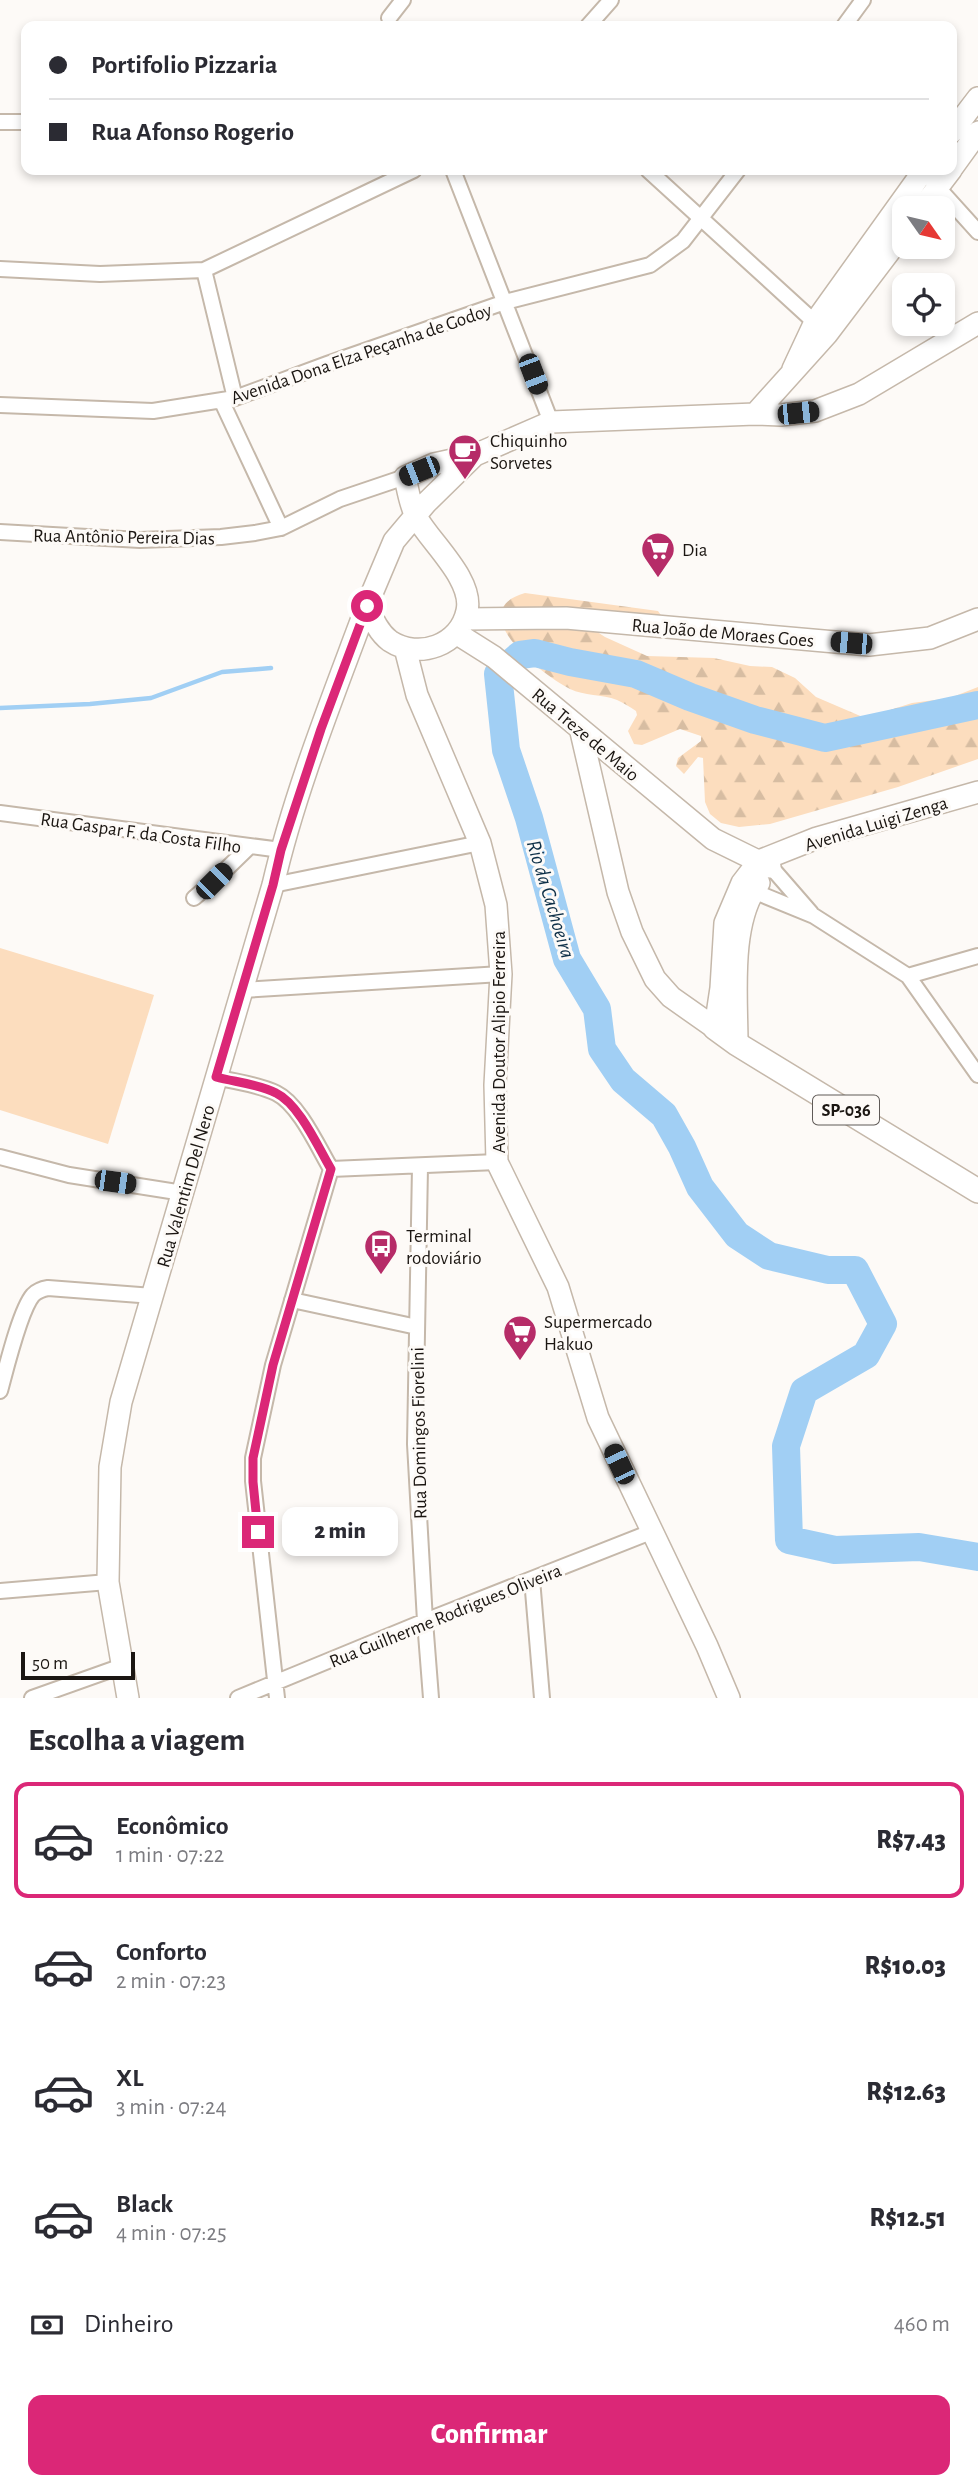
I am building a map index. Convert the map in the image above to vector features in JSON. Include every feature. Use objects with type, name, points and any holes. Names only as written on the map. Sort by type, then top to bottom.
[{"type":"main road","points":[[957,125],[978,98]]},
{"type":"main road","points":[[957,161],[978,132]]},
{"type":"main road","points":[[755,414],[793,369],[919,175]]},
{"type":"main road","points":[[931,196],[947,175]]},
{"type":"main road","points":[[821,328],[892,246]]},
{"type":"main road","points":[[415,516],[475,455],[551,422],[781,415],[815,411],[859,394],[977,323]]},
{"type":"main road","name":"Rua Antônio Pereira Dias","points":[[405,477],[434,464],[475,455]]},
{"type":"main road","points":[[367,606],[377,627],[389,640],[405,648],[423,650],[441,644],[460,626],[468,608],[468,598],[460,578],[415,516],[405,477]]},
{"type":"main road","name":"Rua Valentim Del Nero","points":[[128,1698],[108,1582],[110,1467],[121,1402],[281,850],[321,729],[394,541],[415,516]]},
{"type":"main road","name":"Rua João de Moraes Goes","points":[[460,626],[566,618],[869,645],[930,638],[978,619]]},
{"type":"main road","name":"Rua Treze de Maio","points":[[460,626],[581,732],[713,839],[747,887]]},
{"type":"main road","name":"Avenida Doutor Alipio Ferreira","points":[[405,648],[417,695],[480,843],[496,905],[501,974],[495,1084],[498,1162],[558,1287],[598,1418],[707,1646],[729,1698]]},
{"type":"main road","points":[[581,732],[618,892],[632,932],[655,979],[671,997],[715,1028],[721,988],[725,923],[747,887],[768,861]]},
{"type":"main road","name":"Avenida Luigi Zenga","points":[[768,861],[829,835],[978,792]]},
{"type":"main road","name":"Rua Treze de Maio","points":[[713,839],[768,861]]},
{"type":"main road","points":[[737,1044],[739,937],[747,887]]},
{"type":"main road","name":"SP-036","points":[[715,1028],[978,1191]]},
{"type":"street","points":[[389,18],[403,0]]},
{"type":"street","points":[[592,21],[611,0]]},
{"type":"street","points":[[848,21],[863,0]]},
{"type":"street","points":[[0,122],[21,122]]},
{"type":"street","points":[[0,269],[100,274],[204,270],[404,175]]},
{"type":"street","points":[[455,175],[551,422]]},
{"type":"street","points":[[653,175],[821,328]]},
{"type":"street","name":"Avenida Dona Elza Peçanha de Godoy","points":[[0,405],[153,411],[228,400],[505,302],[650,265],[683,241],[734,175]]},
{"type":"street","points":[[926,175],[978,232]]},
{"type":"street","points":[[204,270],[228,400],[281,528]]},
{"type":"street","name":"Rua Antônio Pereira Dias","points":[[0,533],[140,540],[221,537],[281,528],[340,499],[405,477]]},
{"type":"street","name":"Rua Gaspar F. da Costa Filho","points":[[0,813],[281,850]]},
{"type":"street","points":[[273,885],[480,843]]},
{"type":"street","points":[[194,898],[249,846]]},
{"type":"street","points":[[768,861],[814,916]]},
{"type":"street","points":[[747,887],[814,916],[908,976],[978,1075]]},
{"type":"street","points":[[908,976],[978,956]]},
{"type":"street","points":[[242,990],[501,974]]},
{"type":"street","points":[[216,1077],[274,1091],[284,1097],[302,1118],[331,1169],[273,1365],[253,1458],[253,1482],[276,1691]]},
{"type":"street","points":[[0,1157],[69,1175],[183,1193]]},
{"type":"street","points":[[331,1169],[498,1162]]},
{"type":"street","name":"Rua Domingos Fiorelini","points":[[420,1167],[415,1444],[432,1698]]},
{"type":"street","points":[[0,1388],[24,1312],[34,1294],[48,1288],[153,1296]]},
{"type":"street","points":[[292,1300],[417,1327]]},
{"type":"street","name":"Rua Guilherme Rodrigues Oliveira","points":[[238,1698],[276,1691],[425,1621],[651,1532]]},
{"type":"street","points":[[532,1579],[542,1698]]},
{"type":"street","points":[[0,1591],[108,1582]]},
{"type":"street","points":[[32,1698],[122,1666]]},
{"type":"green space","points":[[525,593],[658,611],[663,618],[585,624],[605,637],[647,656],[714,658],[750,666],[772,667],[795,678],[816,697],[865,718],[912,703],[950,698],[978,687],[978,759],[898,787],[770,824],[739,827],[721,823],[710,814],[705,802],[703,758],[698,757],[684,774],[676,766],[678,758],[701,741],[701,736],[680,729],[642,745],[634,744],[628,731],[637,715],[636,711],[617,700],[570,689],[542,671],[513,642],[504,628],[501,614],[507,602]]},
{"type":"green space","points":[[0,948],[154,995],[108,1144],[0,1110]]},
{"type":"waterway","name":"Rio da Cachoeira","points":[[978,705],[825,738],[755,720],[636,674],[535,653],[520,655],[498,674],[506,750],[529,818],[567,959],[597,1009],[602,1049],[623,1080],[664,1115],[700,1187],[737,1235],[769,1256],[828,1270],[855,1270],[883,1324],[866,1355],[804,1391],[786,1446],[789,1540],[835,1550],[919,1547],[978,1557]]},
{"type":"waterway","points":[[0,708],[151,698],[222,672],[271,668]]},
{"type":"place","name":"Chiquinho Sorvetes","points":[[465,481]]},
{"type":"place","name":"Dia","points":[[658,579]]},
{"type":"place","name":"Terminal rodoviário","points":[[381,1276]]},
{"type":"place","name":"Supermercado Hakuo","points":[[520,1362]]},
{"type":"route","points":[[258,1532],[253,1458],[273,1365],[331,1169],[302,1118],[284,1097],[274,1091],[216,1077],[281,850],[321,729],[367,606]]}]
